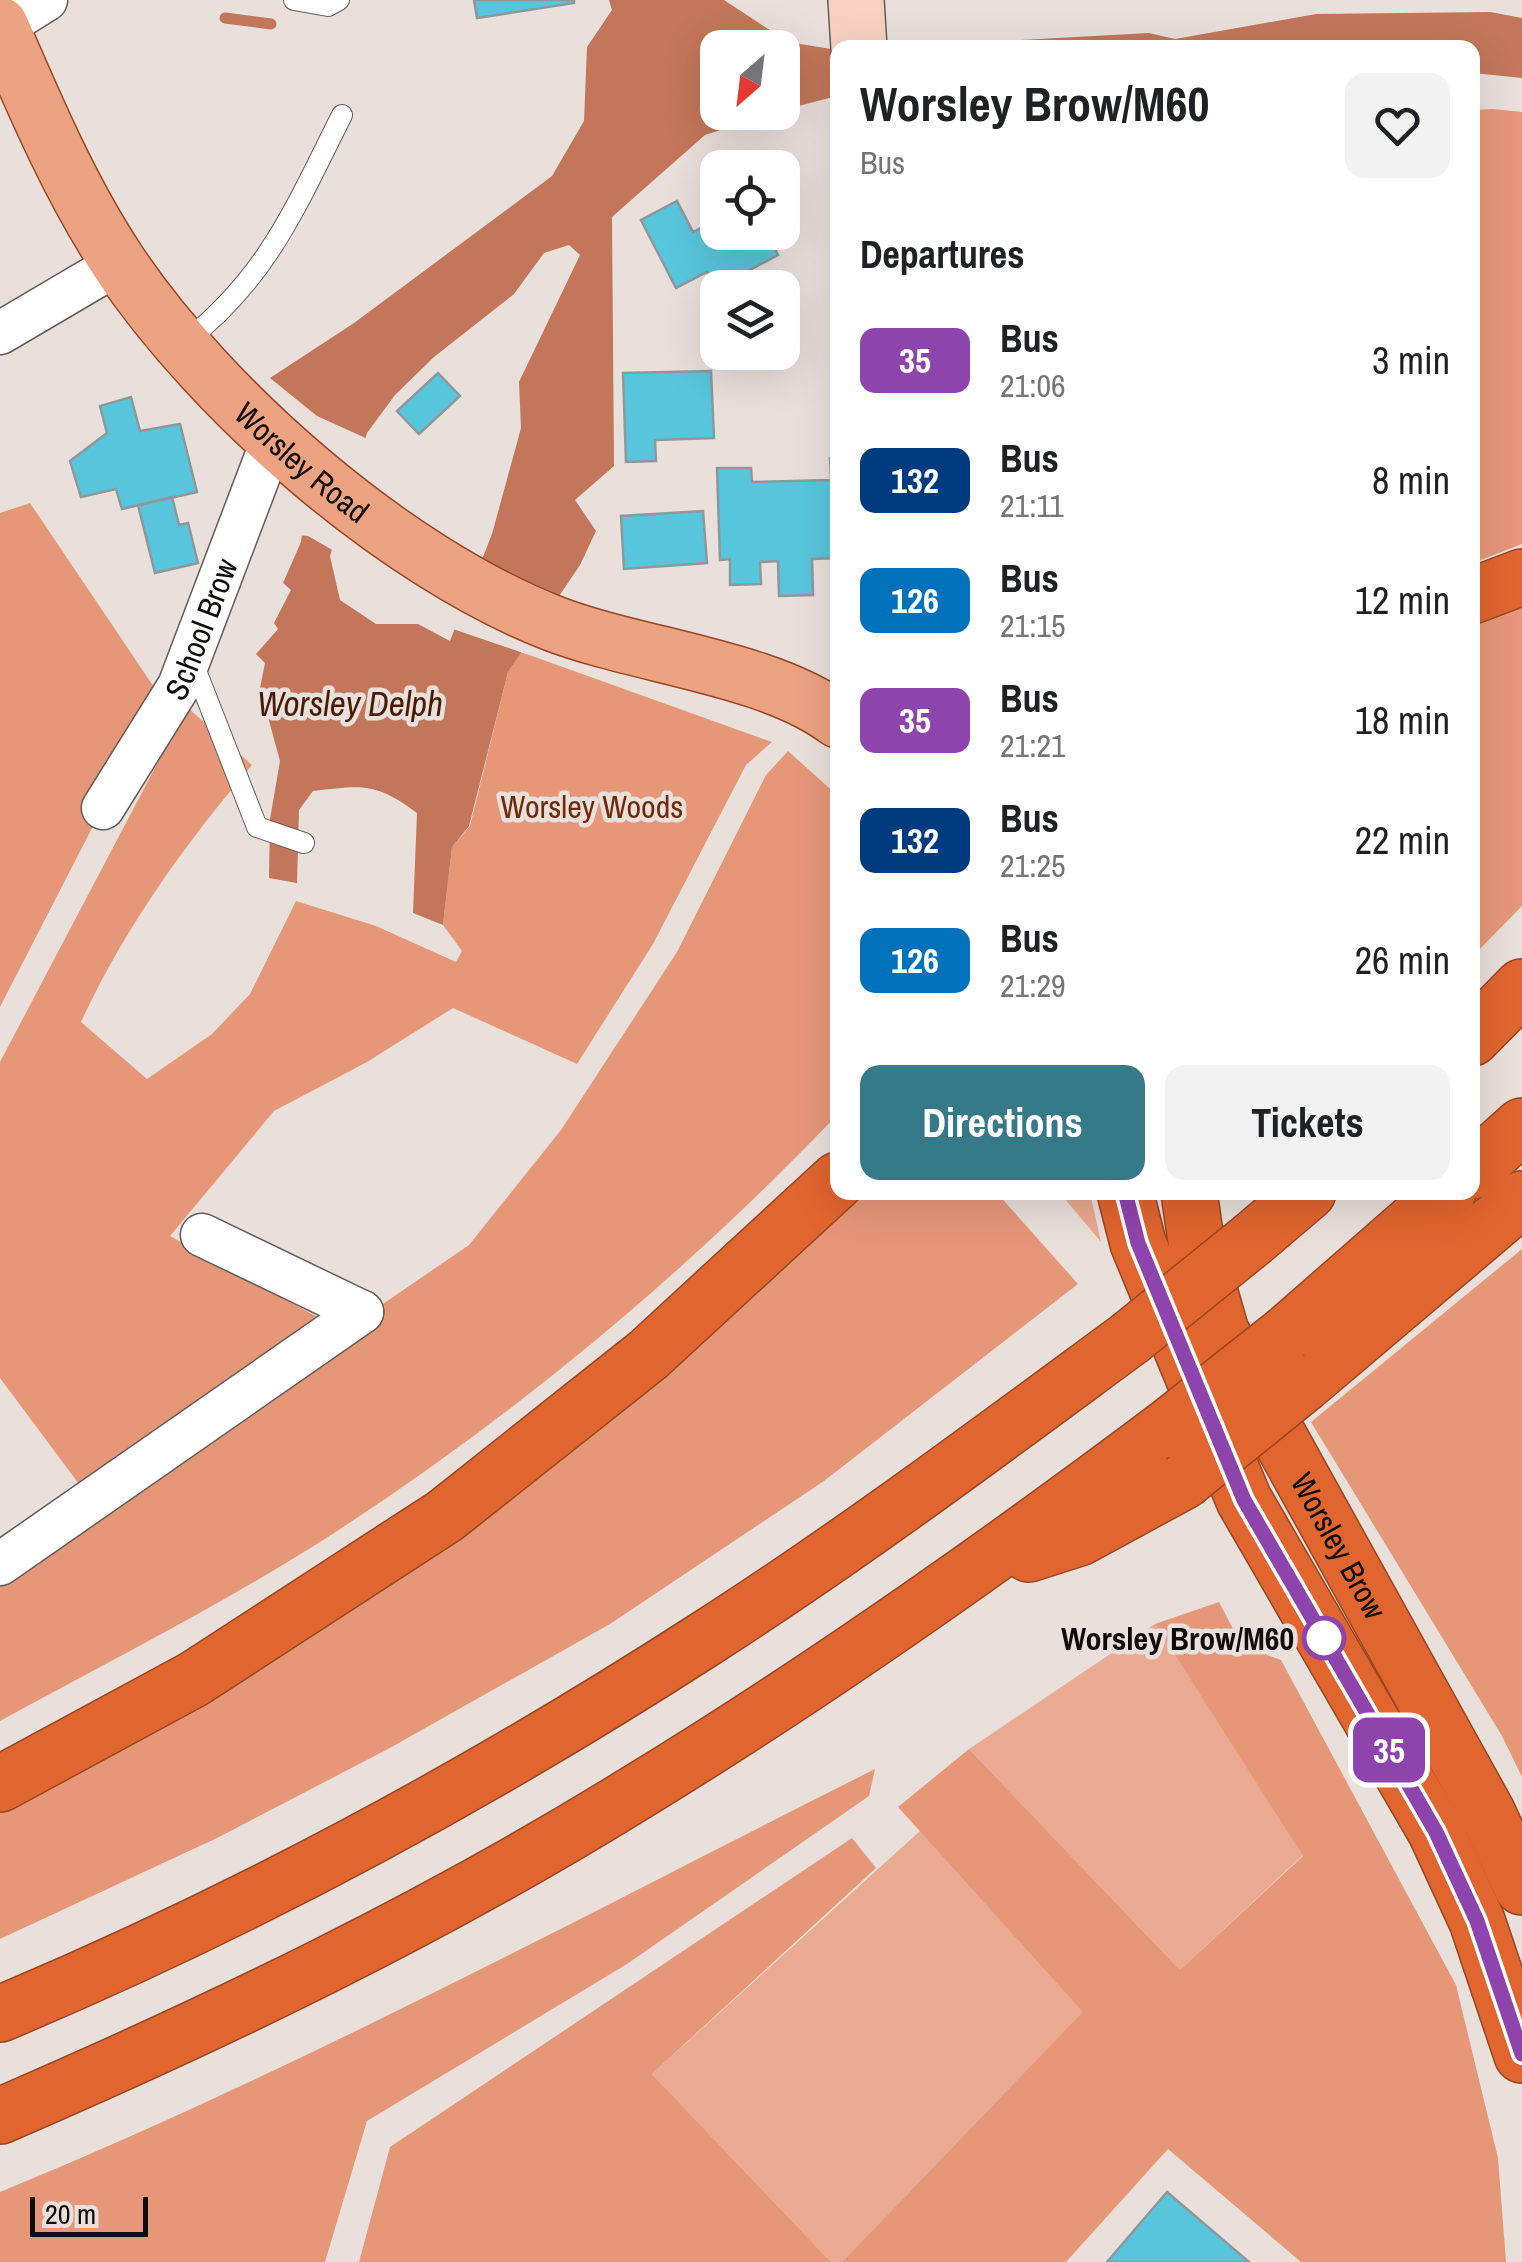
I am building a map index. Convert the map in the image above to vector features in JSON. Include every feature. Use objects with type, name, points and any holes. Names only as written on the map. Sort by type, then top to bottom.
[{"type":"highway","points":[[1480,593],[1522,577]]},
{"type":"highway","points":[[1480,1030],[1522,987]]},
{"type":"highway","points":[[1480,1163],[1522,1126]]},
{"type":"highway","points":[[0,1784],[194,1679],[445,1516],[648,1355],[830,1187]]},
{"type":"highway","points":[[0,2116],[283,1988],[632,1796],[975,1571],[1164,1430],[1296,1358],[1522,1199]]},
{"type":"highway","name":"Worsley Brow","points":[[1128,1200],[1138,1243],[1244,1500],[1436,1832],[1477,1921],[1522,2055]]},
{"type":"highway","name":"Worsley Brow","points":[[1190,1200],[1197,1248],[1221,1332],[1488,1812],[1522,1886]]},
{"type":"highway","points":[[0,2014],[339,1852],[572,1721],[817,1565],[1130,1339],[1299,1200]]},
{"type":"highway","points":[[975,1571],[1078,1538],[1184,1481],[1441,1200]]},
{"type":"main road","name":"Worsley Road","points":[[16,18],[38,116],[119,262],[184,344],[289,450],[364,515],[462,579],[555,624],[622,647],[781,688],[830,716]]},
{"type":"main road","name":"Worsley Road","points":[[781,688],[830,682]]},
{"type":"street","points":[[0,333],[119,262]]},
{"type":"street","name":"School Brow","points":[[102,808],[180,686],[289,450]]},
{"type":"street","points":[[0,1564],[362,1312],[202,1235]]},
{"type":"lane","points":[[294,0],[328,6],[339,0]]},
{"type":"lane","points":[[184,344],[213,320],[263,266],[342,114]]},
{"type":"lane","points":[[191,656],[257,827],[304,843]]},
{"type":"shaded area","points":[[1066,1200],[1092,1200],[1101,1242]]},
{"type":"shaded area","points":[[1155,1624],[1303,1855],[1180,1970],[969,1749]]},
{"type":"shaded area","points":[[920,1831],[1084,2012],[842,2262],[831,2262],[652,2074]]},
{"type":"green space","points":[[1480,110],[1522,112],[1522,544],[1480,560]]},
{"type":"green space","points":[[30,503],[160,696],[0,1007],[0,513]]},
{"type":"green space","points":[[1522,603],[1522,906],[1480,949],[1480,617]]},
{"type":"green space","name":"Worsley Woods","points":[[521,652],[772,742],[746,765],[653,944],[577,1064],[453,1008],[367,1062],[274,1111],[170,1236],[321,1319],[79,1484],[0,1378],[0,1062],[187,707],[252,765],[158,888],[117,953],[81,1022],[147,1079],[212,1034],[250,994],[296,901],[376,926],[456,962],[462,951],[443,925],[452,847],[470,826],[508,672]]},
{"type":"green space","name":"Worsley Woods","points":[[788,751],[830,789],[830,1122],[659,1286],[467,1441],[291,1560],[0,1721],[0,1566],[469,1245],[561,1130],[677,952],[766,775]]},
{"type":"green space","points":[[848,1200],[1003,1200],[1078,1284],[824,1481],[610,1624],[388,1749],[217,1838],[0,1939],[0,1803]]},
{"type":"green space","points":[[1522,1249],[1522,1777],[1502,1736],[1311,1422]]},
{"type":"green space","points":[[1219,1602],[1242,1646],[1281,1660],[1456,1985],[1498,2158],[1506,2262],[1301,2262],[1168,2149],[1066,2262],[842,2262],[1083,2012],[898,1807],[969,1749],[1180,1970],[1303,1856],[1155,1624]]},
{"type":"green space","points":[[875,1769],[869,1796],[627,1964],[367,2121],[325,2262],[0,2262],[0,2192],[332,2042]]},
{"type":"green space","points":[[852,1838],[876,1868],[652,2074],[831,2262],[359,2262],[390,2147]]},
{"type":"water","name":"Worsley Delph","points":[[609,0],[724,0],[770,30],[700,30],[700,130],[721,130],[705,135],[612,217],[614,466],[575,500],[596,531],[580,565],[508,672],[469,826],[452,847],[443,925],[413,913],[417,813],[368,788],[313,791],[299,810],[297,883],[269,878],[270,819],[280,761],[260,688],[265,663],[256,654],[278,629],[274,623],[291,590],[283,583],[301,542],[317,416],[270,378],[354,323],[552,176],[584,121],[587,47],[612,10]],"holes":[[[569,245],[580,255],[519,382],[521,428],[492,534],[450,641],[418,624],[376,624],[340,600],[330,556],[367,433],[395,395],[434,357],[514,294],[544,253]]]},
{"type":"water","points":[[1490,12],[1522,18],[1522,78],[1480,74],[1480,40],[1020,40],[1149,33],[1175,39],[1316,14]]},
{"type":"water","points":[[800,44],[830,49],[830,98],[800,106]]},
{"type":"pier","points":[[317,416],[370,440],[336,552],[308,536],[297,535],[308,450]]},
{"type":"pier","points":[[474,567],[557,608],[526,654],[450,628]]},
{"type":"building","points":[[474,0],[574,0],[574,3],[477,18]]},
{"type":"building","points":[[677,201],[693,232],[700,228],[700,250],[775,250],[778,255],[750,270],[700,270],[700,276],[676,288],[641,220]]},
{"type":"building","points":[[711,371],[714,438],[655,440],[656,461],[626,462],[623,373]]},
{"type":"building","points":[[438,373],[460,396],[419,434],[397,411]]},
{"type":"building","points":[[131,397],[140,431],[180,424],[197,492],[122,509],[116,489],[81,497],[70,461],[107,433],[100,406]]},
{"type":"building","points":[[717,468],[751,468],[752,482],[830,480],[830,558],[812,559],[813,595],[779,596],[778,561],[760,562],[761,584],[730,585],[730,559],[720,560]]},
{"type":"building","points":[[172,497],[179,525],[188,523],[198,563],[155,573],[138,505]]},
{"type":"building","points":[[703,511],[707,563],[624,569],[621,516]]},
{"type":"building","points":[[1167,2192],[1249,2262],[1107,2262]]},
{"type":"waterway","points":[[225,18],[271,24]]},
{"type":"bus line","name":"35","points":[[1127,1200],[1138,1243],[1244,1500],[1436,1832],[1477,1921],[1522,2054]]},
{"type":"place","name":"Worsley Brow/M60","points":[[1324,1638]]}]
